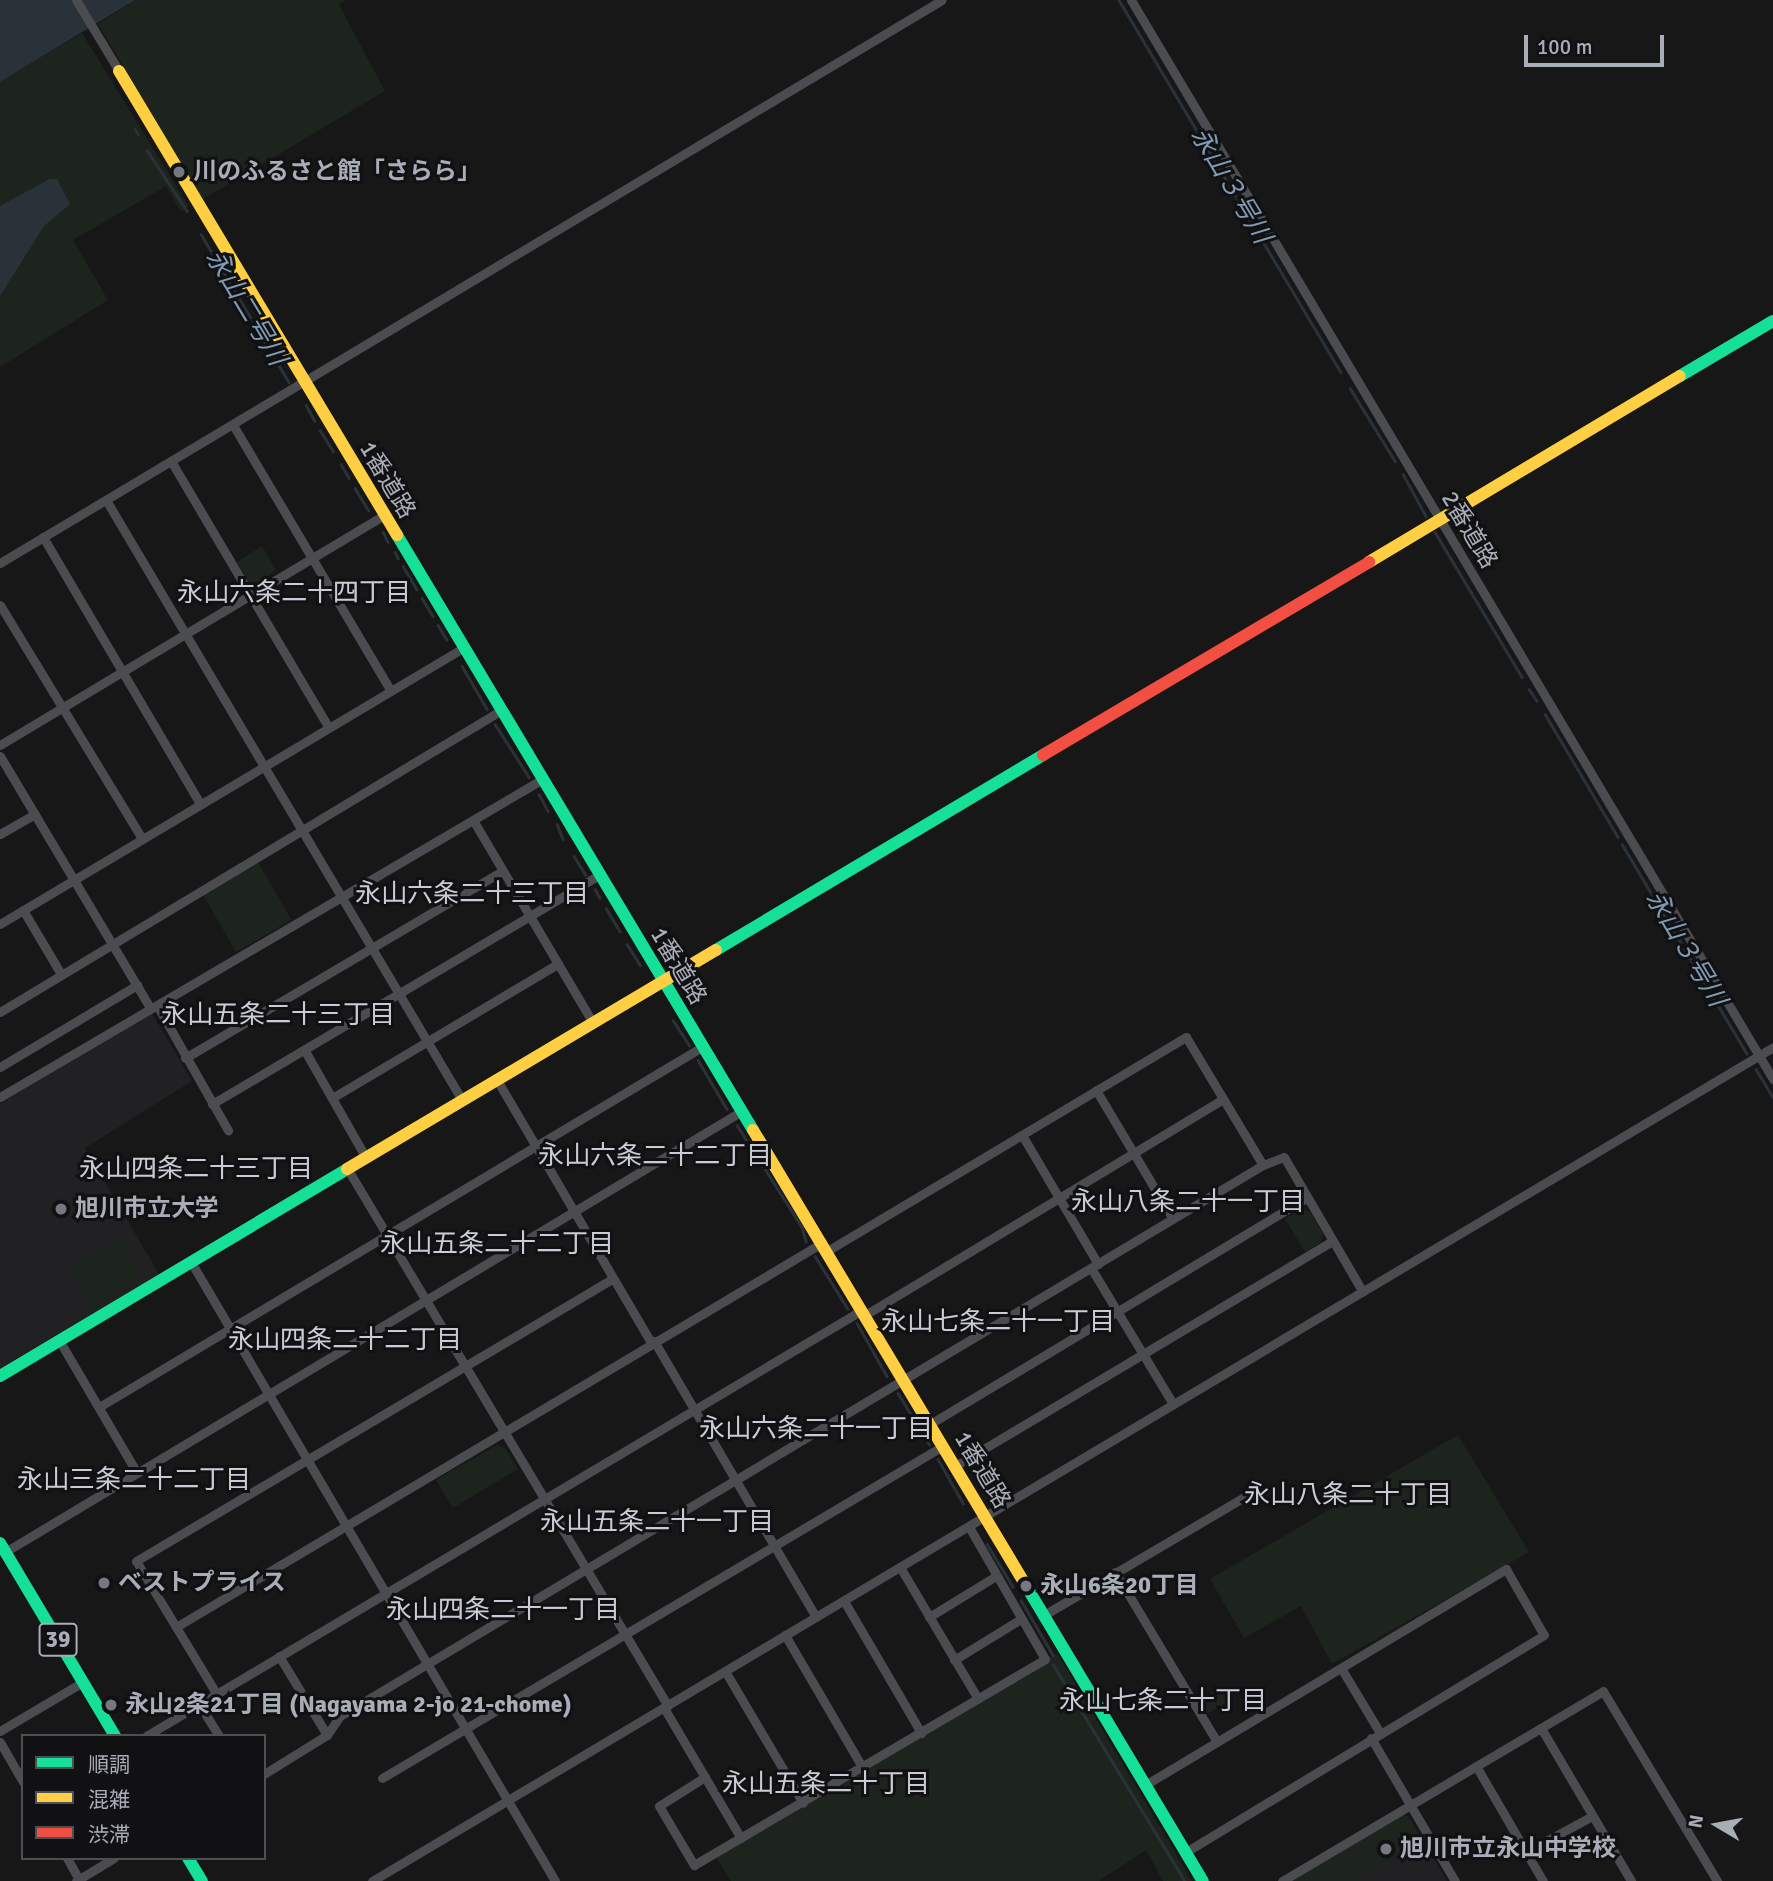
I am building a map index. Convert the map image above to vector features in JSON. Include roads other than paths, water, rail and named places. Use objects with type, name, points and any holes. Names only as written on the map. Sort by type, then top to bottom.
[{"type":"main road","name":"1番道路","points":[[118,71],[1203,1881]]},
{"type":"main road","points":[[0,1376],[1773,321]]},
{"type":"main road","name":"39","points":[[2,1547],[114,1734]]},
{"type":"main road","points":[[189,1860],[202,1881]]},
{"type":"street","points":[[76,0],[118,71]]},
{"type":"street","points":[[0,563],[942,0]]},
{"type":"street","name":"2番道路","points":[[1130,0],[1773,1079]]},
{"type":"street","points":[[233,425],[391,691]]},
{"type":"street","points":[[171,461],[329,728]]},
{"type":"street","points":[[107,500],[463,1100]]},
{"type":"street","points":[[0,745],[383,516]]},
{"type":"street","points":[[43,537],[200,804]]},
{"type":"street","points":[[0,605],[142,839]]},
{"type":"street","points":[[0,924],[463,648]]},
{"type":"street","points":[[0,1012],[500,710]]},
{"type":"street","points":[[0,756],[137,985],[154,1008],[228,1130]]},
{"type":"street","points":[[0,1097],[541,780]]},
{"type":"street","points":[[0,834],[35,814]]},
{"type":"street","points":[[473,820],[593,1023]]},
{"type":"street","points":[[185,1058],[502,871]]},
{"type":"street","points":[[212,1104],[599,875]]},
{"type":"street","points":[[23,910],[61,974]]},
{"type":"street","points":[[332,1098],[558,964]]},
{"type":"street","points":[[0,1067],[137,985]]},
{"type":"street","points":[[176,1627],[653,1342],[1022,1135],[1186,1037],[1263,1165]]},
{"type":"street","points":[[99,1407],[702,1046]]},
{"type":"street","points":[[372,1881],[1773,1047]]},
{"type":"street","points":[[305,1051],[366,1158]]},
{"type":"street","points":[[497,1080],[575,1210],[612,1279],[694,1409],[816,1617]]},
{"type":"street","points":[[1096,1090],[1173,1219]]},
{"type":"street","points":[[149,1734],[694,1409],[864,1313],[1223,1100]]},
{"type":"street","points":[[2,1547],[136,1471],[742,1111]]},
{"type":"street","points":[[1022,1135],[1059,1198],[1118,1312],[1173,1404]]},
{"type":"street","points":[[266,1773],[327,1734],[340,1717],[1263,1165],[1283,1157],[1363,1292]]},
{"type":"street","points":[[347,1168],[625,1635],[741,1838]]},
{"type":"street","points":[[930,1423],[1306,1198]]},
{"type":"street","points":[[956,1466],[1332,1241]]},
{"type":"street","points":[[191,1262],[468,1728],[550,1879]]},
{"type":"street","points":[[216,1693],[136,1561],[612,1279]]},
{"type":"street","points":[[59,1340],[136,1471]]},
{"type":"street","points":[[382,1777],[943,1446]]},
{"type":"street","points":[[1044,1615],[1251,1493]]},
{"type":"street","points":[[705,1777],[659,1806],[694,1865],[1045,1659],[968,1527]]},
{"type":"street","points":[[900,1567],[978,1699]]},
{"type":"street","points":[[1145,1785],[1506,1569],[1544,1635],[1185,1852]]},
{"type":"street","points":[[1115,1572],[1217,1742]]},
{"type":"street","points":[[929,1616],[996,1576]]},
{"type":"street","points":[[844,1601],[921,1733]]},
{"type":"street","points":[[954,1660],[1021,1619]]},
{"type":"street","points":[[785,1635],[862,1767]]},
{"type":"street","points":[[279,1656],[327,1734]]},
{"type":"street","points":[[1341,1668],[1410,1805],[1455,1881]]},
{"type":"street","points":[[725,1671],[803,1802]]},
{"type":"street","points":[[0,1731],[83,1682]]},
{"type":"street","points":[[1282,1881],[1603,1690],[1717,1881]]},
{"type":"street","points":[[199,1704],[218,1734]]},
{"type":"street","points":[[1541,1728],[1632,1881]]},
{"type":"street","points":[[0,1742],[21,1779]]},
{"type":"street","points":[[1476,1766],[1544,1881]]},
{"type":"street","points":[[1526,1852],[1592,1816]]},
{"type":"street","points":[[68,1860],[79,1880],[111,1860]]},
{"type":"waterway","name":"永山３号川","points":[[1119,0],[1341,372]]},
{"type":"waterway","name":"永山二号川","points":[[135,129],[138,134]]},
{"type":"waterway","name":"永山二号川","points":[[147,150],[187,211]]},
{"type":"waterway","name":"永山二号川","points":[[201,234],[289,382]]},
{"type":"waterway","name":"永山３号川","points":[[1350,388],[1395,461]]},
{"type":"waterway","name":"永山二号川","points":[[306,405],[315,421]]},
{"type":"waterway","name":"永山二号川","points":[[320,430],[333,451]]},
{"type":"waterway","name":"永山二号川","points":[[341,464],[349,478]]},
{"type":"waterway","name":"永山３号川","points":[[1403,474],[1426,516]]},
{"type":"waterway","name":"永山二号川","points":[[355,488],[368,510]]},
{"type":"waterway","name":"永山二号川","points":[[383,532],[388,542]]},
{"type":"waterway","name":"永山３号川","points":[[1435,532],[1522,677]]},
{"type":"waterway","name":"永山二号川","points":[[395,552],[398,558]]},
{"type":"waterway","name":"永山二号川","points":[[403,566],[417,589]]},
{"type":"waterway","name":"永山二号川","points":[[422,598],[433,616]]},
{"type":"waterway","name":"永山二号川","points":[[438,625],[447,640]]},
{"type":"waterway","name":"永山二号川","points":[[462,666],[487,709]]},
{"type":"waterway","name":"永山３号川","points":[[1529,689],[1537,701]]},
{"type":"waterway","name":"永山３号川","points":[[1545,714],[1618,837]]},
{"type":"waterway","name":"永山二号川","points":[[495,724],[529,777]]},
{"type":"waterway","name":"永山二号川","points":[[539,794],[548,811]]},
{"type":"waterway","name":"永山二号川","points":[[557,824],[563,839]]},
{"type":"waterway","name":"永山３号川","points":[[1622,844],[1747,1054]]},
{"type":"waterway","name":"永山二号川","points":[[574,856],[586,875]]},
{"type":"waterway","name":"永山二号川","points":[[595,889],[600,898]]},
{"type":"waterway","name":"永山二号川","points":[[606,908],[620,931]]},
{"type":"waterway","name":"永山二号川","points":[[627,944],[640,965]]},
{"type":"waterway","name":"永山二号川","points":[[673,1020],[689,1045]]},
{"type":"waterway","name":"永山二号川","points":[[698,1060],[727,1109]]},
{"type":"waterway","name":"永山３号川","points":[[1756,1069],[1773,1097]]},
{"type":"waterway","name":"永山二号川","points":[[737,1125],[802,1227],[806,1241]]},
{"type":"waterway","name":"永山二号川","points":[[815,1256],[848,1309]]},
{"type":"waterway","name":"永山二号川","points":[[857,1323],[887,1376]]},
{"type":"waterway","name":"永山二号川","points":[[898,1393],[929,1444]]},
{"type":"waterway","name":"永山二号川","points":[[938,1459],[963,1503]]},
{"type":"waterway","name":"永山二号川","points":[[987,1544],[1013,1587]]},
{"type":"waterway","name":"永山二号川","points":[[1021,1600],[1053,1655]]},
{"type":"waterway","name":"永山二号川","points":[[1053,1664],[1185,1881]]},
{"type":"place","name":"川のふるさと館「さらら」","points":[[179,172]]},
{"type":"place","name":"旭川市立大学","points":[[61,1209]]},
{"type":"place","name":"ベストプライス","points":[[104,1583]]},
{"type":"place","name":"永山6条20丁目","points":[[1026,1586]]},
{"type":"place","name":"永山2条21丁目 (Nagayama 2-jo 21-chome)","points":[[111,1705]]},
{"type":"place","name":"旭川市立永山中学校","points":[[1386,1849]]},
{"type":"district","name":"永山六条二十四丁目","points":[[294,594]]},
{"type":"district","name":"永山六条二十三丁目","points":[[472,895]]},
{"type":"district","name":"永山五条二十三丁目","points":[[278,1016]]},
{"type":"district","name":"永山六条二十二丁目","points":[[655,1157]]},
{"type":"district","name":"永山四条二十三丁目","points":[[196,1170]]},
{"type":"district","name":"永山八条二十一丁目","points":[[1188,1203]]},
{"type":"district","name":"永山五条二十二丁目","points":[[497,1245]]},
{"type":"district","name":"永山七条二十一丁目","points":[[998,1323]]},
{"type":"district","name":"永山四条二十二丁目","points":[[345,1341]]},
{"type":"district","name":"永山六条二十一丁目","points":[[816,1430]]},
{"type":"district","name":"永山三条二十二丁目","points":[[134,1481]]},
{"type":"district","name":"永山八条二十丁目","points":[[1348,1496]]},
{"type":"district","name":"永山五条二十一丁目","points":[[657,1523]]},
{"type":"district","name":"永山四条二十一丁目","points":[[503,1611]]},
{"type":"district","name":"永山七条二十丁目","points":[[1163,1702]]},
{"type":"district","name":"永山五条二十丁目","points":[[826,1785]]}]
